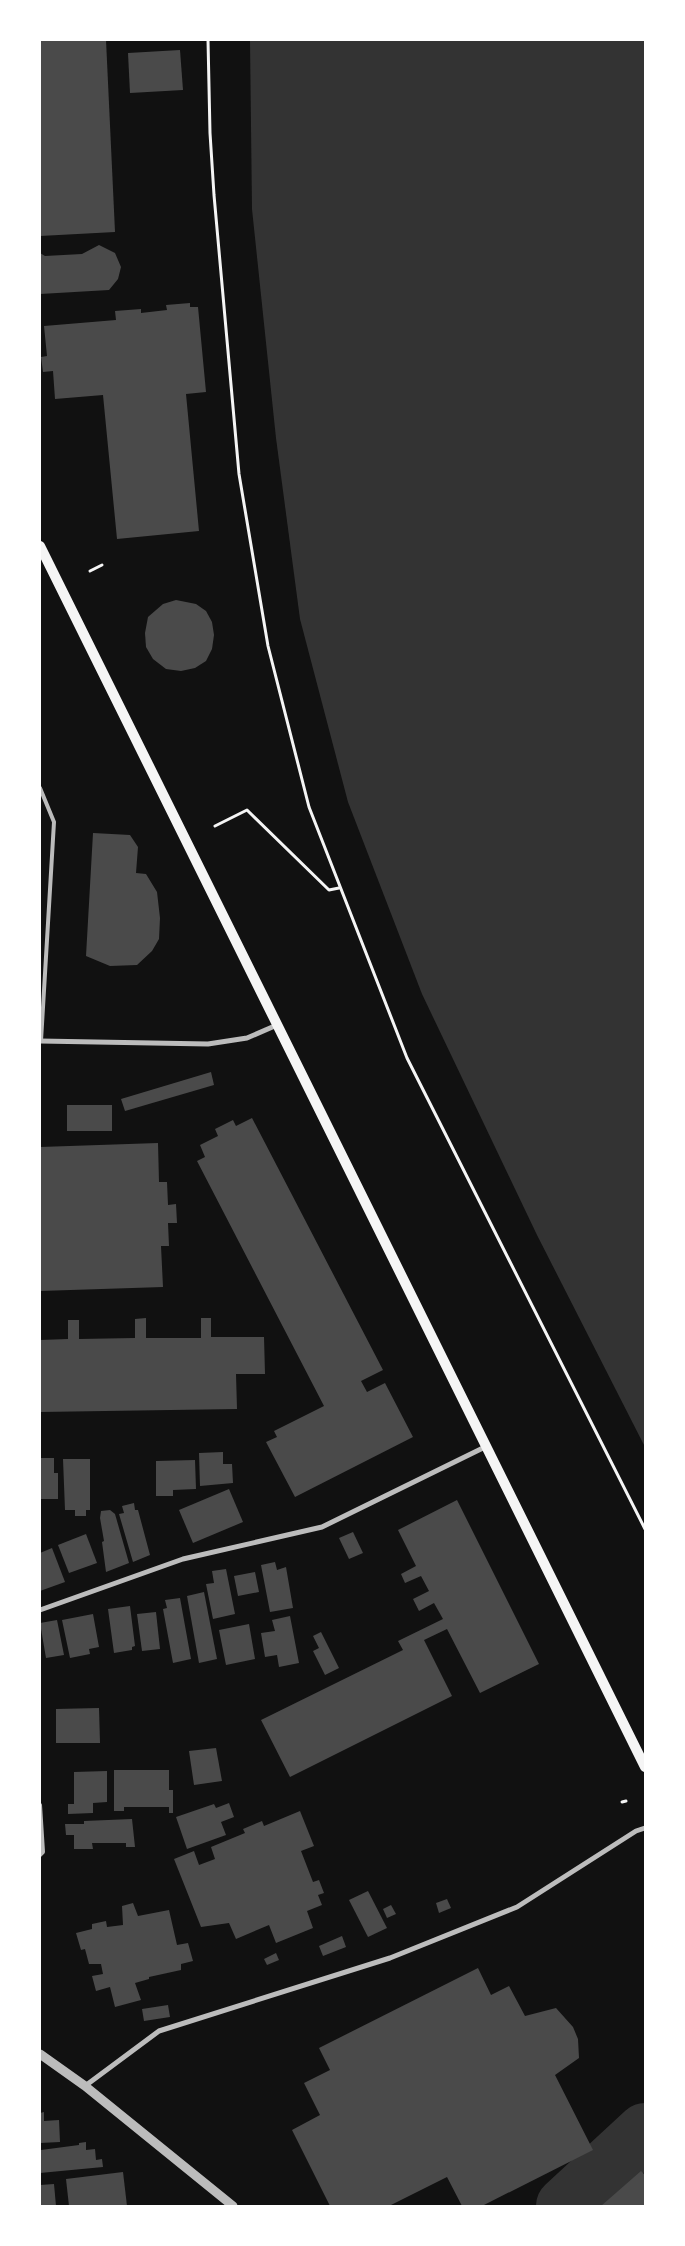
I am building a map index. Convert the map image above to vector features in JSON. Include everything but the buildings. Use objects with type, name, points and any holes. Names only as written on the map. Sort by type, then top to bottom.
[{"type":"main road","points":[[40,546],[645,1767]]},
{"type":"street","points":[[41,1041],[208,1044],[247,1038],[277,1025]]},
{"type":"street","points":[[40,1610],[183,1559],[322,1526],[485,1447]]},
{"type":"street","points":[[85,2086],[159,2031],[390,1958],[517,1907],[636,1831],[645,1828]]},
{"type":"street","points":[[40,2054],[85,2086],[233,2206]]},
{"type":"lane","points":[[40,788],[54,822],[41,1041]]},
{"type":"lane","points":[[40,1805],[43,1852],[40,1855]]},
{"type":"path","points":[[208,40],[210,133],[214,195],[239,474],[268,646],[309,807],[339,888],[407,1058],[645,1529]]},
{"type":"path","points":[[90,571],[102,565]]},
{"type":"path","points":[[216,826],[247,810],[329,890],[339,888]]},
{"type":"shaded area","points":[[250,40],[645,40],[645,1447],[537,1235],[422,994],[348,802],[300,619],[276,438],[252,209]]},
{"type":"waterway","points":[[565,2206],[645,2132]]}]
